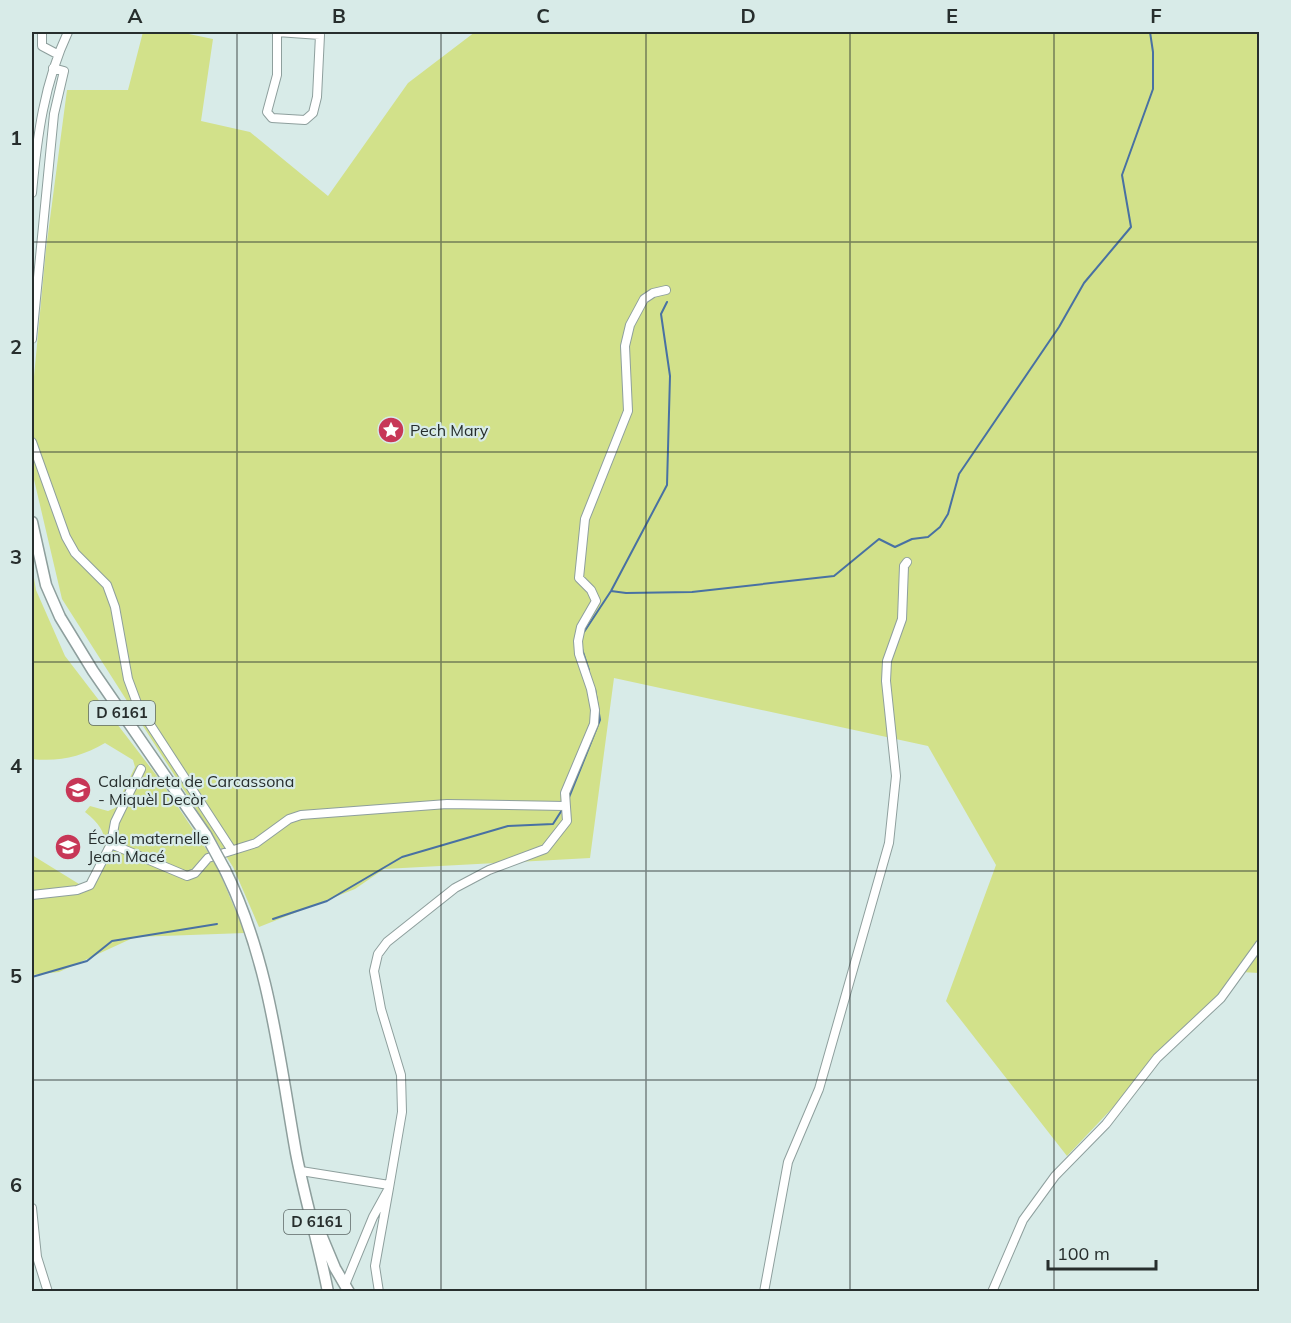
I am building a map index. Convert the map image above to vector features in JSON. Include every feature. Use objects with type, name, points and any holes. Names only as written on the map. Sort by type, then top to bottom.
[{"type":"main road","name":"D 6161","points":[[32,522],[46,585],[60,617],[207,836],[225,870],[248,924],[270,999],[301,1171],[320,1233],[347,1288]]},
{"type":"main road","points":[[297,1155],[328,1292]]},
{"type":"street","points":[[42,32],[42,46],[57,54]]},
{"type":"street","points":[[32,193],[39,120],[57,54],[68,32]]},
{"type":"street","points":[[277,32],[320,35],[317,97],[314,113],[305,120],[272,118],[267,112],[278,75],[277,32]]},
{"type":"street","points":[[32,339],[54,114],[64,71],[53,68]]},
{"type":"street","points":[[379,1292],[375,1266],[402,1112],[401,1075],[381,1009],[374,971],[378,954],[387,942],[455,888],[489,870],[545,849],[567,821],[566,793],[585,751],[594,724],[595,710],[578,641],[581,627],[596,601],[591,590],[579,578],[585,519],[628,411],[625,346],[630,325],[644,299],[653,293],[666,290]]},
{"type":"street","points":[[32,442],[66,537],[80,559],[106,585],[115,607],[128,679],[135,697],[175,766],[231,849]]},
{"type":"street","points":[[764,1292],[788,1162],[819,1089],[889,843],[896,776],[886,681],[887,661],[902,619],[904,566],[907,562]]},
{"type":"street","points":[[159,766],[166,769],[175,766]]},
{"type":"street","points":[[175,766],[175,789]]},
{"type":"street","points":[[32,895],[77,890],[90,885],[111,844],[115,822],[141,769]]},
{"type":"street","points":[[111,844],[187,876],[195,873],[208,858],[255,843],[289,819],[301,815],[447,804],[565,806]]},
{"type":"street","points":[[992,1292],[1023,1220],[1055,1176],[1106,1124],[1157,1058],[1221,998],[1260,944]]},
{"type":"street","points":[[301,1171],[389,1186]]},
{"type":"street","points":[[347,1288],[373,1217],[389,1186]]},
{"type":"street","points":[[32,1208],[37,1257],[48,1292]]},
{"type":"green space","points":[[143,32],[179,32],[213,39],[201,121],[250,132],[328,196],[408,83],[475,32],[1259,32],[1259,973],[1241,972],[1067,1156],[946,1001],[996,865],[928,746],[614,678],[590,858],[384,869],[355,889],[259,927],[233,867],[62,599],[32,471],[32,398],[46,249],[67,90],[128,90]]},
{"type":"green space","points":[[32,566],[36,590],[65,656],[160,780],[216,864],[245,933],[135,937],[59,972],[32,975],[32,855],[79,884],[86,882],[102,853],[104,837],[95,821],[85,812],[90,806],[108,811],[115,808],[135,767],[133,760],[105,743],[70,757],[51,760],[32,759]]},
{"type":"waterway","points":[[611,591],[626,593],[692,592],[834,576],[879,539],[895,547],[912,539],[928,537],[940,527],[948,514],[959,474],[1059,327],[1084,283],[1131,227],[1122,175],[1153,89],[1153,52],[1150,32]]},
{"type":"waterway","points":[[584,632],[611,591],[667,485],[670,376],[661,314],[667,302]]},
{"type":"waterway","points":[[582,649],[589,670]]},
{"type":"waterway","points":[[568,800],[600,720],[595,689]]},
{"type":"waterway","points":[[273,919],[327,901],[402,857],[508,826],[553,824],[562,810]]},
{"type":"waterway","points":[[32,977],[87,961],[112,941],[217,924]]},
{"type":"place","name":"Pech Mary","points":[[391,430]]},
{"type":"place","name":"Calandreta de Carcassona - Miquèl Decòr","points":[[78,790]]},
{"type":"place","name":"École maternelle Jean Macé","points":[[68,847]]}]
